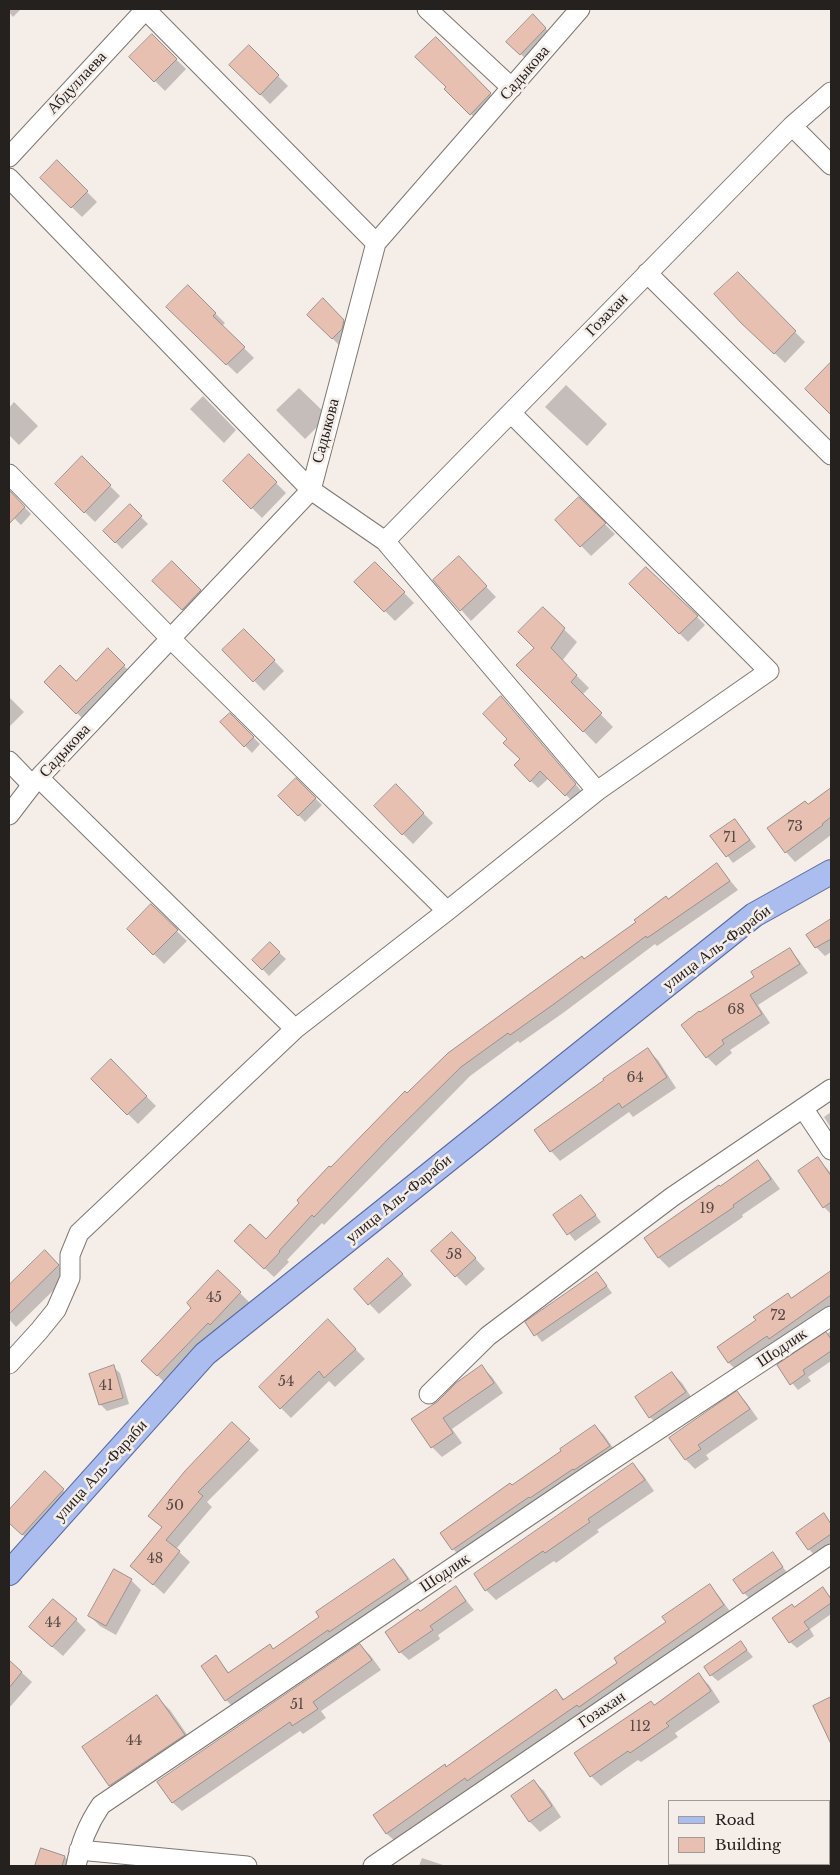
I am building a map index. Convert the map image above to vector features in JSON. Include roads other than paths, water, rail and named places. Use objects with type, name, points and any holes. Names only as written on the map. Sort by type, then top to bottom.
[{"type":"main road","name":"улица Аль-Фараби","points":[[9,1573],[205,1354],[754,915],[831,872]]},
{"type":"street","points":[[145,9],[376,243]]},
{"type":"street","name":"Абдуллаева","points":[[9,157],[145,9]]},
{"type":"street","points":[[427,9],[512,88]]},
{"type":"street","name":"Садыкова","points":[[9,815],[36,782],[311,490],[376,243],[580,9]]},
{"type":"street","name":"Гозахан","points":[[385,541],[792,126],[831,92]]},
{"type":"street","points":[[792,126],[831,165]]},
{"type":"street","points":[[9,178],[311,490],[385,541],[597,791]]},
{"type":"street","points":[[648,273],[831,455]]},
{"type":"street","points":[[12,1354],[39,1331],[56,1310],[70,1278],[70,1255],[79,1233],[295,1029],[597,791],[769,671],[510,413]]},
{"type":"street","points":[[9,474],[171,639],[447,911]]},
{"type":"street","points":[[9,761],[36,782],[295,1029]]},
{"type":"street","points":[[428,1394],[488,1336],[672,1197],[831,1089]]},
{"type":"street","points":[[803,1108],[831,1150]]},
{"type":"street","name":"Шодлик","points":[[78,1858],[91,1820],[101,1805],[580,1482],[831,1316]]},
{"type":"street","name":"Гозахан","points":[[373,1866],[831,1554]]},
{"type":"street","points":[[78,1858],[247,1866]]}]
